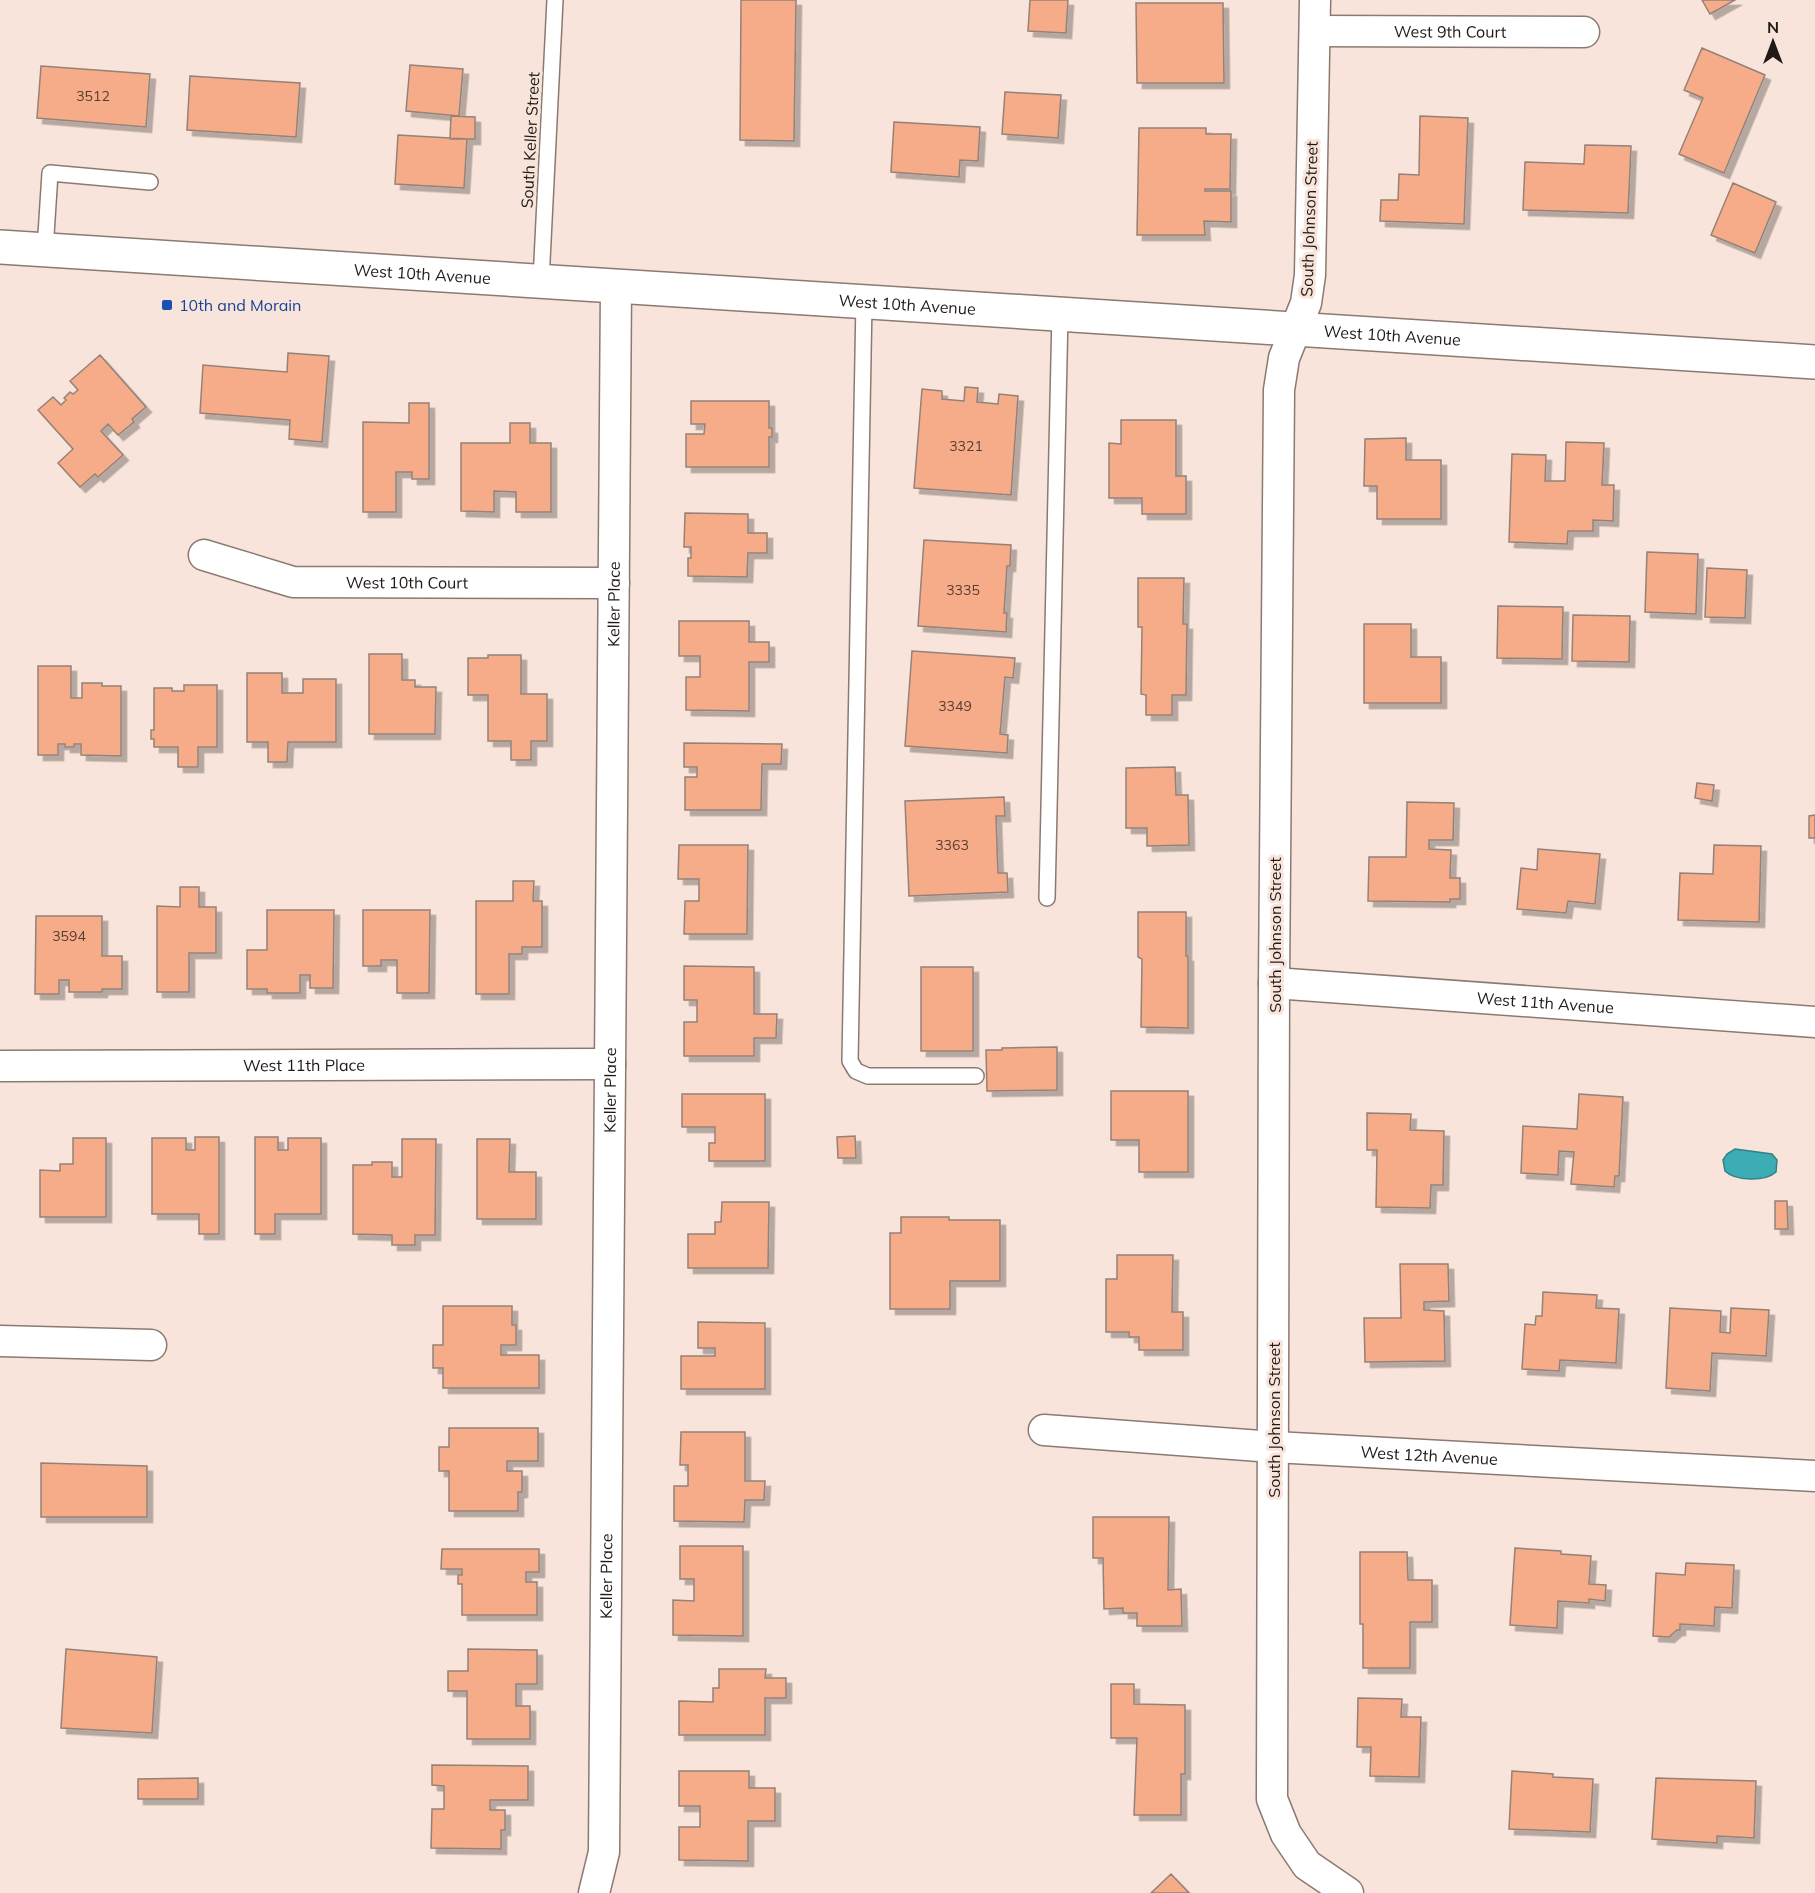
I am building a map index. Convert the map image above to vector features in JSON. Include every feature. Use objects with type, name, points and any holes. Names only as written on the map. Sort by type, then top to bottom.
[{"type":"main road","name":"West 10th Avenue","points":[[0,247],[1815,362]]},
{"type":"street","name":"South Johnson Street","points":[[1315,0],[1310,275],[1306,303],[1284,358],[1279,390],[1274,983],[1272,1798],[1286,1834],[1307,1865],[1348,1893]]},
{"type":"street","name":"West 9th Court","points":[[1315,31],[1584,32]]},
{"type":"street","name":"Keller Place","points":[[594,1893],[604,1852],[616,286]]},
{"type":"street","name":"West 10th Court","points":[[204,555],[293,582],[614,583]]},
{"type":"street","name":"West 11th Avenue","points":[[1274,983],[1815,1022]]},
{"type":"street","name":"West 11th Place","points":[[0,1066],[610,1064]]},
{"type":"street","points":[[0,1341],[151,1345]]},
{"type":"street","name":"West 12th Avenue","points":[[1044,1430],[1274,1447],[1815,1476]]},
{"type":"lane","name":"South Keller Street","points":[[541,281],[555,0]]},
{"type":"lane","points":[[45,250],[50,173],[150,182]]},
{"type":"lane","points":[[864,302],[849,1061],[856,1071],[868,1076],[976,1076]]},
{"type":"lane","points":[[1047,898],[1060,314]]},
{"type":"water","points":[[1735,1149],[1772,1154],[1777,1160],[1776,1172],[1758,1179],[1736,1177],[1730,1174],[1725,1171],[1723,1160]]},
{"type":"building","points":[[741,0],[796,0],[794,141],[740,140]]},
{"type":"building","points":[[1030,0],[1068,0],[1066,33],[1028,31]]},
{"type":"building","points":[[1702,0],[1735,0],[1710,14]]},
{"type":"building","points":[[1136,3],[1223,3],[1224,83],[1137,83]]},
{"type":"building","points":[[1702,48],[1765,75],[1724,173],[1679,154],[1703,98],[1684,90]]},
{"type":"building","points":[[410,65],[463,69],[459,116],[406,111]]},
{"type":"building","points":[[41,66],[150,74],[146,127],[37,118]]},
{"type":"building","points":[[190,76],[300,83],[296,137],[187,130]]},
{"type":"building","points":[[1005,92],[1061,95],[1058,138],[1002,134]]},
{"type":"building","points":[[451,116],[475,117],[475,139],[450,139]]},
{"type":"building","points":[[1420,116],[1468,118],[1464,224],[1380,221],[1381,200],[1398,200],[1399,174],[1419,175]]},
{"type":"building","points":[[894,122],[980,127],[978,161],[960,160],[959,177],[891,172]]},
{"type":"building","points":[[1139,128],[1206,128],[1206,134],[1231,134],[1230,189],[1205,189],[1205,191],[1231,191],[1231,222],[1204,221],[1205,235],[1137,235]]},
{"type":"building","points":[[398,135],[467,139],[464,188],[395,184]]},
{"type":"building","points":[[1585,145],[1631,146],[1628,213],[1523,210],[1525,162],[1584,164]]},
{"type":"building","points":[[1733,183],[1776,202],[1755,253],[1711,235]]},
{"type":"building","points":[[288,353],[329,356],[322,442],[289,439],[290,420],[200,413],[203,365],[287,372]]},
{"type":"building","points":[[100,355],[146,407],[132,419],[134,422],[118,435],[108,424],[101,431],[123,455],[98,477],[95,474],[80,487],[58,463],[73,449],[38,410],[53,397],[61,405],[70,392],[73,394],[78,390],[70,381]]},
{"type":"building","points":[[965,387],[978,388],[977,402],[998,404],[999,394],[1018,396],[1011,495],[914,488],[922,389],[942,391],[942,399],[964,401]]},
{"type":"building","points":[[691,401],[769,401],[769,428],[772,428],[772,437],[769,437],[769,467],[686,467],[686,434],[704,434],[705,424],[691,424]]},
{"type":"building","points":[[409,403],[429,403],[429,479],[412,479],[412,472],[396,472],[396,512],[363,512],[363,422],[409,423]]},
{"type":"building","points":[[1121,420],[1176,420],[1176,476],[1186,476],[1186,514],[1142,514],[1142,498],[1109,498],[1109,443],[1121,444]]},
{"type":"building","points":[[510,423],[530,423],[530,443],[551,443],[551,512],[516,512],[516,492],[494,491],[494,512],[461,511],[461,443],[510,443]]},
{"type":"building","points":[[1406,438],[1406,460],[1441,460],[1441,519],[1377,519],[1377,486],[1364,486],[1365,439]]},
{"type":"building","points":[[1566,442],[1604,443],[1602,485],[1614,485],[1613,521],[1593,520],[1593,531],[1568,531],[1567,544],[1509,542],[1512,454],[1546,455],[1545,481],[1565,481]]},
{"type":"building","points":[[685,513],[748,514],[748,533],[767,533],[767,553],[748,553],[747,577],[688,576],[688,558],[691,558],[691,547],[684,547]]},
{"type":"building","points":[[924,540],[1011,545],[1010,566],[1007,566],[1004,613],[1007,613],[1006,632],[918,626]]},
{"type":"building","points":[[1647,552],[1698,554],[1696,614],[1645,612]]},
{"type":"building","points":[[1707,568],[1747,570],[1745,618],[1705,617]]},
{"type":"building","points":[[1138,578],[1184,578],[1183,624],[1187,624],[1186,695],[1172,695],[1172,715],[1146,715],[1146,695],[1141,694],[1142,627],[1138,627]]},
{"type":"building","points":[[1498,606],[1563,607],[1562,659],[1497,658]]},
{"type":"building","points":[[1573,615],[1630,616],[1629,662],[1572,661]]},
{"type":"building","points":[[679,621],[749,621],[749,642],[769,642],[769,662],[749,662],[749,711],[686,710],[686,677],[700,677],[700,656],[679,656]]},
{"type":"building","points":[[1364,624],[1411,624],[1411,657],[1441,657],[1441,703],[1364,703]]},
{"type":"building","points":[[912,651],[1015,658],[1013,678],[1005,677],[1000,734],[1008,735],[1007,753],[905,746]]},
{"type":"building","points":[[369,654],[402,654],[402,680],[415,680],[415,687],[436,687],[435,734],[369,734]]},
{"type":"building","points":[[488,655],[521,655],[521,694],[547,694],[547,741],[531,741],[531,760],[511,760],[511,741],[488,741],[488,695],[468,695],[468,658],[488,658]]},
{"type":"building","points":[[38,666],[71,666],[71,698],[82,698],[82,683],[121,686],[121,756],[81,755],[81,744],[65,747],[65,744],[58,744],[58,755],[38,755]]},
{"type":"building","points":[[247,673],[282,673],[282,693],[303,693],[303,679],[336,679],[336,742],[288,742],[287,762],[268,762],[268,742],[247,742]]},
{"type":"building","points":[[184,685],[217,685],[217,747],[198,747],[198,767],[178,767],[178,747],[154,747],[154,739],[151,739],[151,730],[154,730],[154,688],[184,691]]},
{"type":"building","points":[[684,743],[782,744],[781,764],[762,764],[761,810],[685,810],[685,777],[697,777],[697,767],[684,767]]},
{"type":"building","points":[[1175,767],[1176,795],[1188,795],[1189,845],[1147,846],[1147,828],[1126,828],[1126,768]]},
{"type":"building","points":[[1697,783],[1714,785],[1712,801],[1695,798]]},
{"type":"building","points":[[1004,797],[1005,816],[996,816],[998,873],[1007,873],[1008,892],[909,896],[905,801]]},
{"type":"building","points":[[1407,802],[1454,803],[1453,840],[1429,840],[1429,849],[1451,850],[1450,878],[1460,878],[1460,899],[1450,899],[1450,902],[1368,901],[1369,857],[1406,857]]},
{"type":"building","points":[[1815,815],[1815,838],[1809,838],[1809,816]]},
{"type":"building","points":[[679,845],[748,845],[747,934],[684,934],[685,901],[699,901],[699,879],[678,879]]},
{"type":"building","points":[[1714,845],[1761,846],[1759,922],[1678,920],[1680,873],[1713,874]]},
{"type":"building","points":[[1538,849],[1600,854],[1595,904],[1568,901],[1566,913],[1517,909],[1521,868],[1537,870]]},
{"type":"building","points":[[513,881],[534,881],[533,901],[542,901],[542,947],[522,947],[522,954],[509,954],[509,994],[476,994],[476,901],[513,901]]},
{"type":"building","points":[[180,887],[199,887],[199,907],[216,907],[216,953],[189,953],[189,992],[157,992],[157,906],[180,907]]},
{"type":"building","points":[[267,910],[334,910],[333,988],[310,988],[310,975],[300,975],[300,993],[267,993],[267,989],[247,989],[247,950],[267,950]]},
{"type":"building","points":[[363,910],[430,910],[429,993],[397,993],[397,960],[381,960],[381,966],[363,966]]},
{"type":"building","points":[[1138,912],[1186,912],[1188,1028],[1141,1027],[1142,959],[1138,957]]},
{"type":"building","points":[[36,916],[102,916],[102,956],[122,956],[122,989],[102,989],[102,992],[69,992],[69,980],[59,980],[59,994],[35,994]]},
{"type":"building","points":[[684,966],[754,967],[754,1014],[777,1014],[776,1038],[754,1038],[754,1056],[684,1056],[684,1022],[697,1022],[697,1000],[684,1000]]},
{"type":"building","points":[[921,967],[973,967],[973,1051],[921,1051]]},
{"type":"building","points":[[1057,1047],[1057,1090],[987,1091],[986,1050]]},
{"type":"building","points":[[1111,1091],[1188,1091],[1188,1172],[1139,1172],[1139,1140],[1111,1140]]},
{"type":"building","points":[[682,1094],[765,1094],[765,1161],[709,1161],[709,1143],[715,1143],[715,1127],[682,1127]]},
{"type":"building","points":[[1579,1094],[1623,1097],[1619,1176],[1615,1176],[1614,1187],[1571,1184],[1574,1152],[1559,1151],[1558,1175],[1521,1173],[1523,1126],[1577,1129]]},
{"type":"building","points":[[1367,1113],[1411,1114],[1410,1130],[1444,1131],[1443,1185],[1431,1185],[1430,1208],[1376,1207],[1377,1150],[1367,1150]]},
{"type":"building","points":[[855,1136],[856,1158],[838,1158],[837,1137]]},
{"type":"building","points":[[195,1137],[219,1137],[219,1234],[199,1234],[199,1214],[152,1214],[152,1138],[186,1138],[186,1150],[195,1150]]},
{"type":"building","points":[[255,1137],[278,1137],[278,1150],[288,1150],[288,1138],[321,1138],[321,1214],[275,1214],[275,1234],[255,1234]]},
{"type":"building","points":[[73,1138],[106,1138],[106,1217],[40,1217],[40,1170],[60,1171],[60,1164],[73,1164]]},
{"type":"building","points":[[402,1139],[436,1139],[435,1235],[415,1235],[415,1245],[392,1245],[392,1235],[353,1234],[353,1165],[392,1162],[392,1177],[402,1177]]},
{"type":"building","points":[[477,1139],[510,1139],[509,1172],[536,1172],[536,1219],[477,1219]]},
{"type":"building","points":[[1775,1201],[1787,1201],[1788,1229],[1775,1229]]},
{"type":"building","points":[[722,1202],[769,1202],[768,1268],[688,1268],[688,1234],[715,1234],[715,1222],[721,1222]]},
{"type":"building","points":[[901,1217],[1000,1220],[1000,1281],[950,1281],[950,1309],[890,1309],[890,1233],[901,1233]]},
{"type":"building","points":[[1117,1255],[1173,1255],[1172,1312],[1183,1312],[1183,1350],[1139,1350],[1139,1337],[1129,1337],[1129,1332],[1106,1332],[1106,1279],[1117,1279]]},
{"type":"building","points":[[1400,1264],[1448,1264],[1449,1301],[1424,1302],[1424,1310],[1444,1311],[1445,1361],[1365,1362],[1364,1318],[1401,1318]]},
{"type":"building","points":[[1543,1292],[1597,1295],[1596,1308],[1619,1309],[1616,1363],[1560,1360],[1559,1371],[1522,1369],[1525,1324],[1535,1325],[1536,1316],[1542,1316]]},
{"type":"building","points":[[443,1306],[512,1306],[512,1325],[516,1325],[516,1345],[501,1345],[501,1355],[539,1355],[539,1388],[443,1388],[443,1368],[433,1368],[433,1345],[443,1345]]},
{"type":"building","points":[[1670,1308],[1721,1311],[1720,1332],[1730,1333],[1731,1308],[1769,1310],[1766,1356],[1712,1353],[1710,1391],[1666,1388]]},
{"type":"building","points":[[698,1322],[765,1323],[765,1389],[681,1389],[681,1356],[715,1356],[715,1348],[698,1348]]},
{"type":"building","points":[[449,1428],[538,1428],[538,1461],[507,1461],[507,1471],[522,1471],[522,1492],[518,1492],[518,1511],[449,1511],[449,1471],[439,1471],[439,1447],[449,1447]]},
{"type":"building","points":[[681,1432],[745,1432],[745,1481],[765,1481],[764,1500],[745,1500],[744,1522],[674,1521],[674,1486],[688,1486],[688,1465],[680,1465]]},
{"type":"building","points":[[41,1463],[147,1466],[147,1517],[41,1517]]},
{"type":"building","points":[[1093,1517],[1169,1517],[1168,1590],[1181,1589],[1182,1626],[1137,1626],[1137,1613],[1123,1613],[1123,1608],[1104,1609],[1103,1558],[1093,1558]]},
{"type":"building","points":[[680,1546],[743,1546],[743,1636],[673,1635],[673,1600],[694,1601],[694,1579],[680,1579]]},
{"type":"building","points":[[1515,1548],[1561,1551],[1561,1554],[1591,1556],[1589,1584],[1606,1585],[1605,1601],[1589,1599],[1589,1603],[1558,1601],[1557,1628],[1510,1625]]},
{"type":"building","points":[[442,1549],[539,1549],[539,1572],[526,1572],[526,1582],[537,1582],[537,1615],[462,1615],[462,1584],[458,1584],[458,1575],[462,1575],[462,1569],[441,1569]]},
{"type":"building","points":[[1360,1552],[1407,1552],[1408,1580],[1432,1580],[1432,1622],[1410,1622],[1410,1668],[1363,1668],[1363,1624],[1360,1624]]},
{"type":"building","points":[[1686,1563],[1734,1565],[1732,1608],[1715,1607],[1714,1626],[1680,1624],[1680,1630],[1669,1637],[1653,1636],[1656,1573],[1685,1575]]},
{"type":"building","points":[[66,1649],[157,1657],[152,1733],[61,1728]]},
{"type":"building","points":[[468,1649],[537,1650],[537,1684],[516,1684],[516,1706],[530,1706],[530,1739],[467,1739],[467,1691],[448,1691],[448,1671],[468,1671]]},
{"type":"building","points":[[719,1669],[766,1669],[765,1678],[786,1678],[786,1698],[765,1698],[765,1735],[679,1735],[679,1701],[713,1702],[713,1688],[719,1688]]},
{"type":"building","points":[[1111,1684],[1134,1684],[1134,1704],[1185,1705],[1185,1774],[1181,1774],[1181,1815],[1134,1815],[1137,1738],[1111,1738]]},
{"type":"building","points":[[1358,1698],[1402,1699],[1401,1717],[1421,1717],[1419,1777],[1370,1776],[1371,1747],[1357,1747]]},
{"type":"building","points":[[432,1765],[528,1766],[528,1800],[490,1800],[490,1810],[505,1810],[505,1830],[501,1830],[501,1849],[431,1848],[432,1809],[444,1809],[444,1786],[432,1785]]},
{"type":"building","points":[[679,1771],[749,1771],[749,1788],[775,1788],[775,1821],[748,1821],[748,1861],[679,1860],[679,1827],[700,1827],[700,1806],[679,1806]]},
{"type":"building","points":[[1512,1771],[1553,1774],[1553,1777],[1593,1779],[1590,1832],[1509,1829]]},
{"type":"building","points":[[198,1778],[198,1799],[138,1799],[138,1779]]},
{"type":"building","points":[[1656,1778],[1756,1781],[1754,1838],[1717,1836],[1717,1843],[1652,1839]]},
{"type":"building","points":[[1171,1874],[1189,1893],[1151,1893]]},
{"type":"place","name":"10th and Morain","points":[[167,305]]}]
